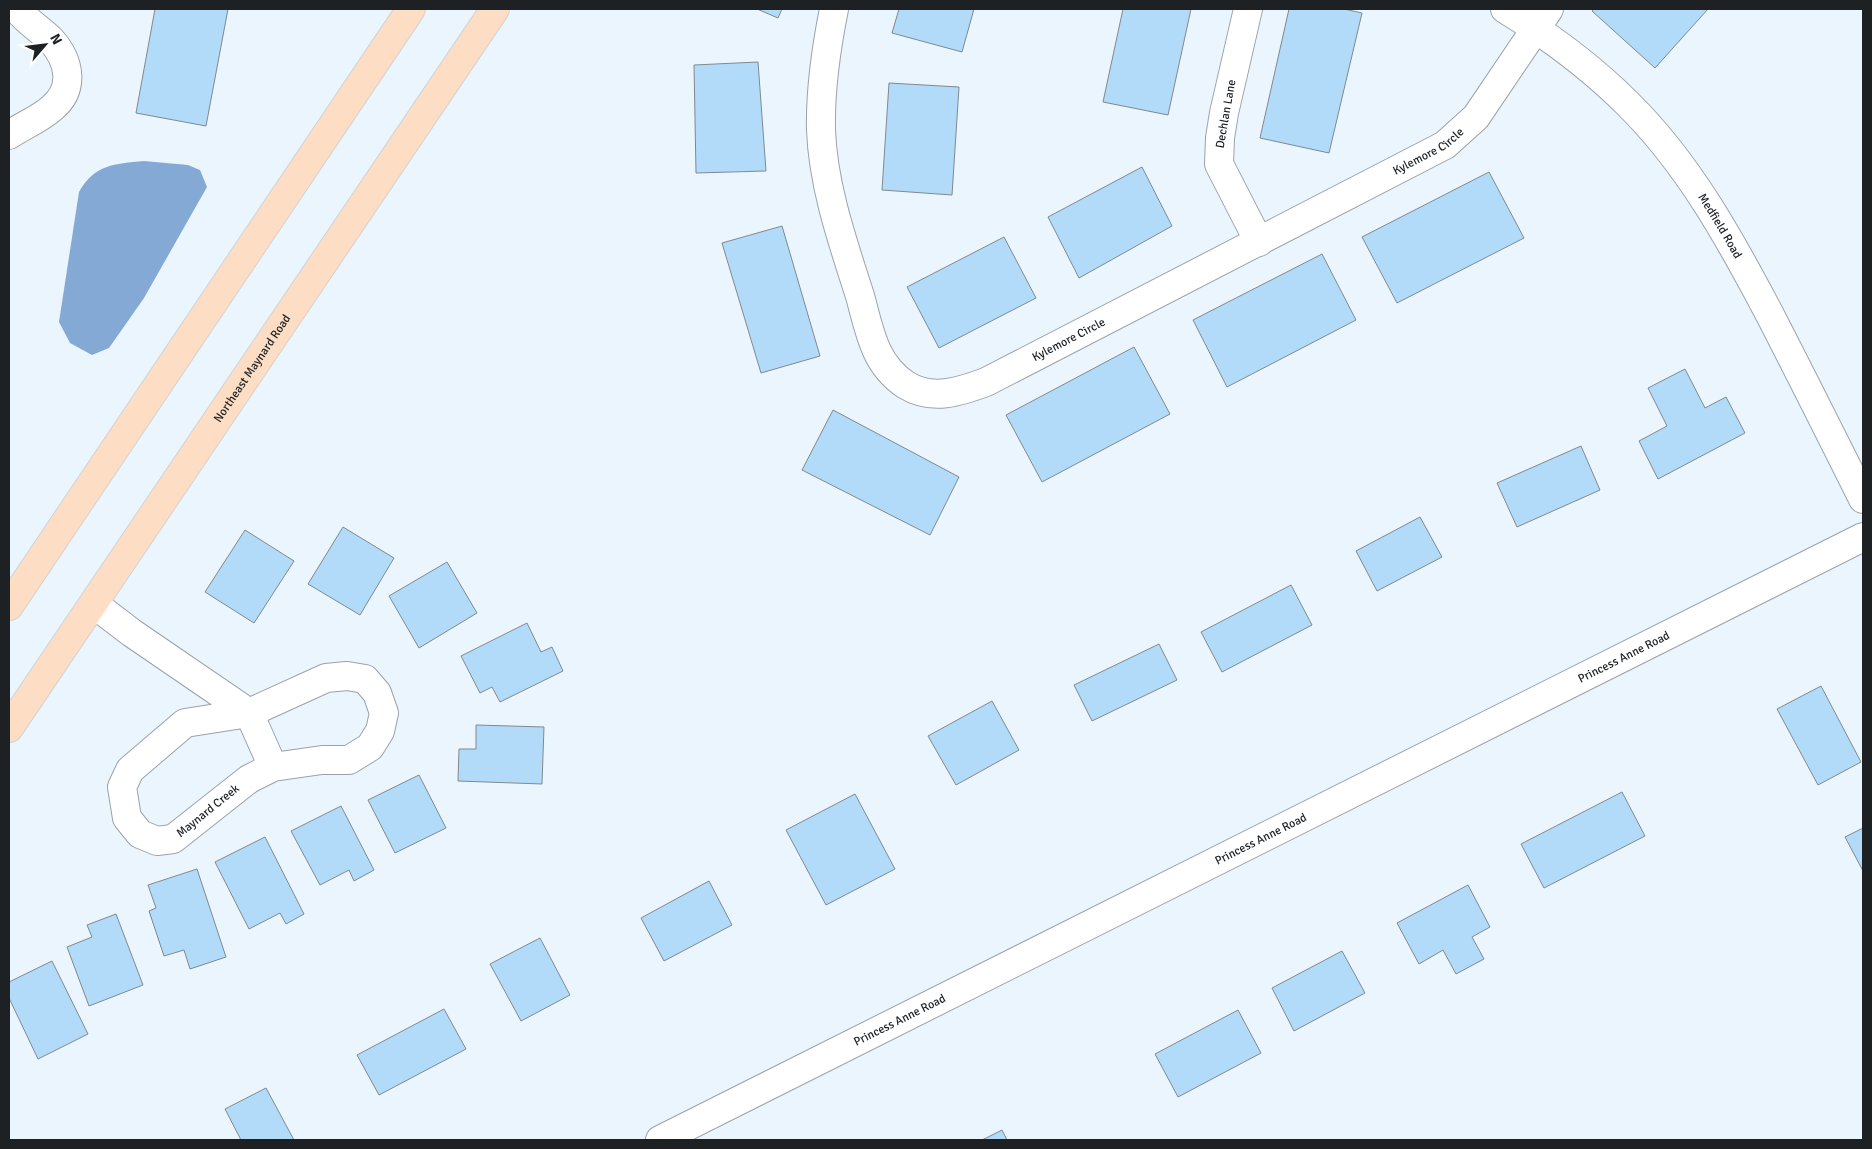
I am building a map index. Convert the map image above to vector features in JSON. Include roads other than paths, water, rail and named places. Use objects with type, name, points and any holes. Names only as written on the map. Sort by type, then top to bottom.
[{"type":"main road","points":[[9,606],[411,9]]},
{"type":"main road","name":"Northeast Maynard Road","points":[[9,728],[494,9]]},
{"type":"street","points":[[9,135],[52,108],[65,90],[69,74],[62,55],[52,41],[22,16],[17,9]]},
{"type":"street","name":"Kylemore Circle","points":[[834,9],[825,52],[822,90],[822,131],[826,168],[838,220],[877,351],[891,372],[905,385],[919,392],[936,395],[959,393],[986,382],[1445,145],[1476,117],[1542,18]]},
{"type":"street","name":"Dechlan Lane","points":[[1248,9],[1224,113],[1220,138],[1219,164],[1259,242]]},
{"type":"street","name":"Medfield Road","points":[[1505,9],[1542,18],[1583,64],[1628,104],[1684,170],[1737,253],[1863,499]]},
{"type":"street","name":"Princess Anne Road","points":[[660,1140],[1863,537]]},
{"type":"street","points":[[94,604],[132,633],[249,713],[273,767]]},
{"type":"street","name":"Maynard Creek","points":[[347,676],[365,679],[377,693],[384,713],[380,731],[370,747],[349,760],[322,760],[273,767],[249,779],[173,839],[157,841],[140,834],[127,818],[122,787],[130,770],[185,723],[249,713],[326,678],[347,676]]},
{"type":"water","points":[[144,161],[188,165],[200,170],[207,187],[144,298],[109,348],[92,355],[70,343],[59,322],[79,192],[92,176],[106,167]]}]
